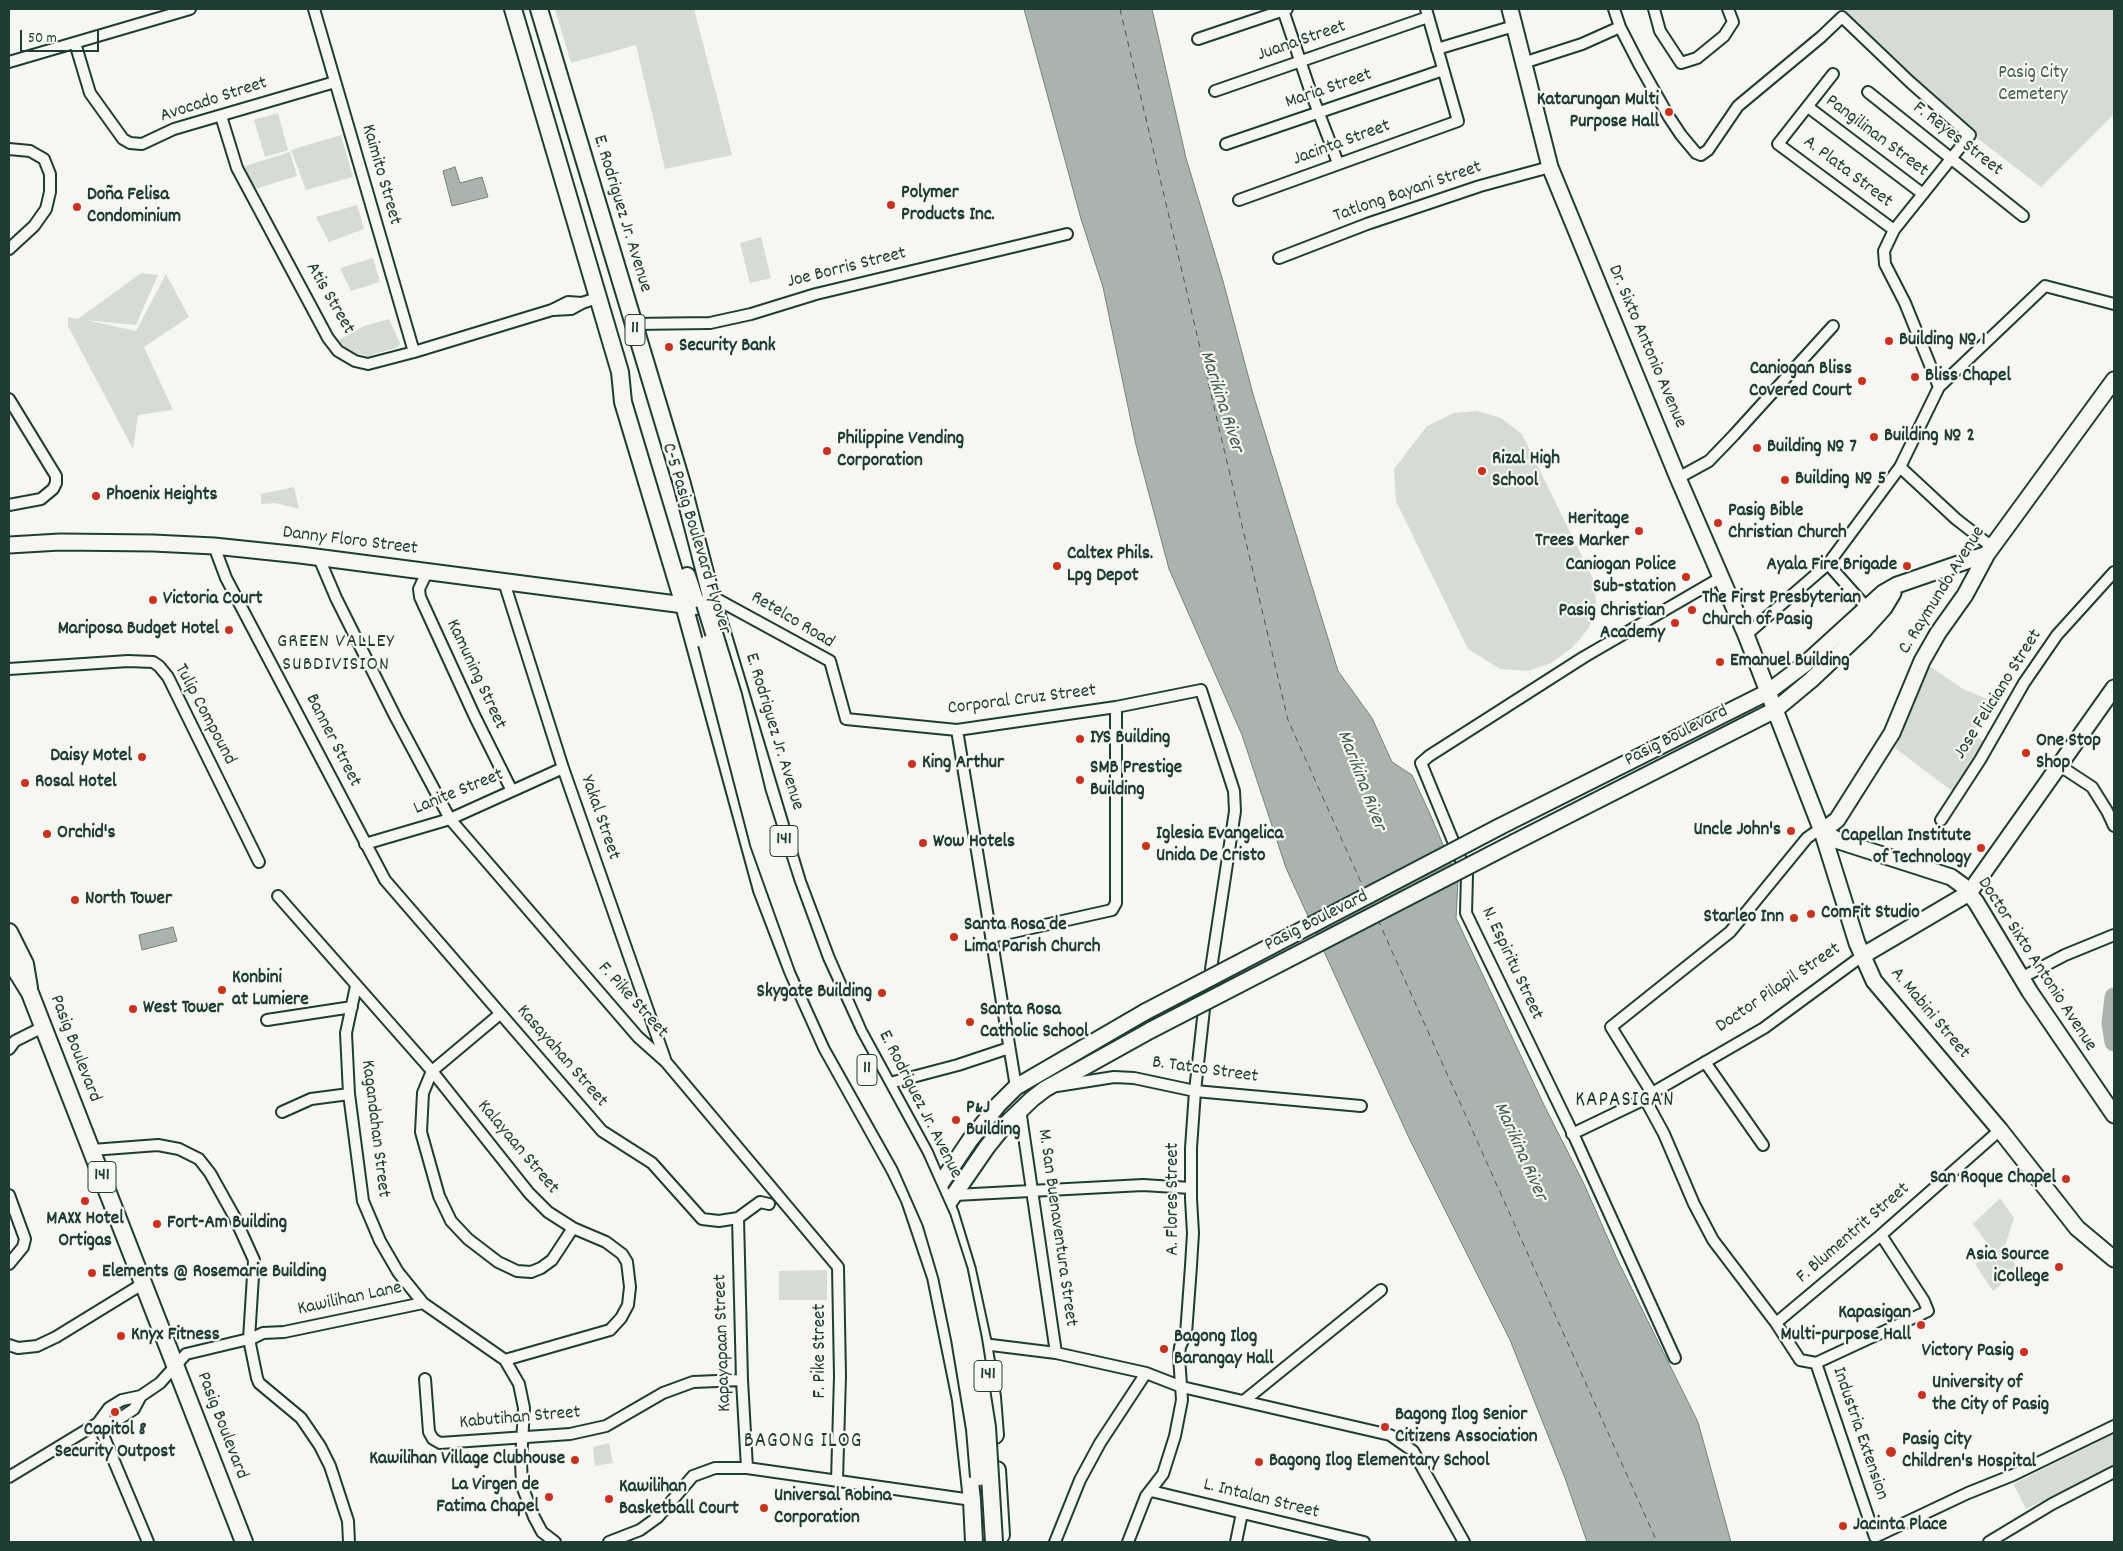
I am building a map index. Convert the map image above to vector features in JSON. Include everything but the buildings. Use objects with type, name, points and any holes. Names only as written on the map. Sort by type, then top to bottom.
[{"type":"main road","name":"11","points":[[513,9],[590,300]]},
{"type":"main road","name":"E. Rodriguez Jr. Avenue","points":[[539,9],[682,484]]},
{"type":"main road","name":"Dr. Sixto Antonio Avenue","points":[[1510,9],[1550,167],[1678,478],[1746,635],[1768,692]]},
{"type":"main road","name":"C-5 Pasig Boulevard Flyover","points":[[590,300],[631,400],[699,603],[733,695],[757,793],[786,884],[815,963],[849,1037],[915,1158],[942,1218],[959,1271],[973,1339],[987,1427],[994,1542]]},
{"type":"main road","name":"C. Raymundo Avenue","points":[[1822,831],[1837,820],[1892,734],[1922,661],[1938,633],[1965,595],[1990,551],[2114,380]]},
{"type":"main road","name":"C-5 Pasig Boulevard Flyover","points":[[682,484],[699,603],[759,844],[803,967],[837,1042],[905,1163],[931,1222],[947,1276],[975,1428],[984,1542]]},
{"type":"main road","name":"Danny Floro Street","points":[[9,544],[69,542],[214,546],[504,582],[699,603]]},
{"type":"main road","name":"Pasig Boulevard","points":[[911,1204],[939,1186],[970,1140],[1016,1086],[1145,1012],[1501,826],[1768,692],[1805,664],[1883,593],[1897,585],[1990,551]]},
{"type":"main road","name":"Pasig Boulevard","points":[[917,1220],[951,1200],[987,1147],[1020,1109],[1045,1089],[1151,1030],[1514,842],[1775,710],[1811,680],[1865,629],[1884,608],[1897,585]]},
{"type":"main road","name":"E. Rodriguez Jr. Avenue","points":[[699,603],[826,959],[858,1032],[924,1153],[939,1186],[951,1200],[983,1344],[992,1397],[1001,1542]]},
{"type":"main road","name":"141","points":[[699,603],[762,890],[793,971],[827,1047],[895,1169],[911,1204],[936,1276],[962,1400],[972,1500],[974,1542]]},
{"type":"main road","name":"Doctor Pilapil Street","points":[[1862,956],[1969,893],[2114,688]]},
{"type":"main road","name":"A. Mabini Street","points":[[1768,692],[1822,831],[1862,956],[1874,981],[2000,1130],[2077,1228],[2114,1259]]},
{"type":"main road","name":"Doctor Sixto Antonio Avenue","points":[[1822,831],[1839,841],[1951,877],[1969,893],[2085,1076],[2114,1115]]},
{"type":"main road","name":"Pasig Boulevard","points":[[9,932],[25,964],[29,990],[43,1027],[244,1542]]},
{"type":"main road","name":"Pasig Boulevard","points":[[9,959],[13,968],[29,990]]},
{"type":"main road","points":[[852,1092],[884,1080]]},
{"type":"main road","points":[[962,1400],[992,1397]]},
{"type":"street","points":[[9,62],[190,9]]},
{"type":"street","name":"Kaimito Street","points":[[314,9],[414,352]]},
{"type":"street","points":[[1198,39],[1285,9],[1300,61],[1338,163]]},
{"type":"street","points":[[1614,9],[1620,26],[1639,64],[1669,117],[1696,153],[1704,154],[1738,106],[1842,17],[1910,82],[1970,135],[1894,230],[1884,251],[1885,264],[1905,303],[1939,387]]},
{"type":"street","points":[[1654,9],[1660,31],[1681,63],[1697,58],[1724,36],[1732,22],[1728,9]]},
{"type":"street","points":[[1427,13],[1443,70]]},
{"type":"street","name":"Juana Street","points":[[1215,91],[1427,13]]},
{"type":"street","points":[[1437,49],[1514,26]]},
{"type":"street","points":[[1523,63],[1582,44],[1620,26]]},
{"type":"street","name":"Avocado Street","points":[[74,43],[90,93],[124,139],[130,143],[142,144],[174,129],[335,82]]},
{"type":"street","name":"Maria Street","points":[[1226,144],[1443,70]]},
{"type":"street","name":"Jacinta Street","points":[[1239,200],[1458,121],[1443,70]]},
{"type":"street","name":"A. Plata Street","points":[[1833,74],[1778,144],[1894,230]]},
{"type":"street","name":"F. Reyes Street","points":[[1868,92],[2023,216]]},
{"type":"street","name":"Pangilinan Street","points":[[1808,107],[1923,194]]},
{"type":"street","name":"Atis Street","points":[[221,116],[237,168],[328,338],[338,351],[355,361],[368,364],[552,310],[568,302],[590,300]]},
{"type":"street","points":[[9,149],[30,151],[44,159],[50,174],[50,192],[46,209],[34,226],[9,249]]},
{"type":"street","name":"Tatlong Bayani Street","points":[[1278,258],[1367,224],[1480,186],[1550,167]]},
{"type":"street","name":"Joe Borris Street","points":[[633,324],[710,323],[751,314],[816,294],[1067,234]]},
{"type":"street","points":[[1746,635],[1828,564],[1900,467],[1939,387],[2045,286],[2114,304]]},
{"type":"street","points":[[1678,478],[1709,461],[1833,326]]},
{"type":"street","points":[[9,399],[56,476],[54,489],[41,498],[9,505]]},
{"type":"street","points":[[1900,467],[1990,551]]},
{"type":"street","name":"Banner Street","points":[[214,546],[226,578],[365,844]]},
{"type":"street","name":"F. Pike Street","points":[[319,558],[336,598],[396,718],[450,818],[638,1037],[666,1062],[838,1267],[840,1376],[837,1480]]},
{"type":"street","points":[[1828,564],[1868,608]]},
{"type":"street","name":"Kamuning Street","points":[[427,572],[419,589],[420,598],[475,717],[512,791]]},
{"type":"street","name":"Jose Feliciano Street","points":[[1941,820],[1980,760],[2024,683],[2057,635],[2114,572]]},
{"type":"street","name":"N. Espiritu Street","points":[[1675,1358],[1572,1134],[1466,912],[1467,875],[1421,763],[1429,756],[1584,657],[1720,578]]},
{"type":"street","name":"Yakal Street","points":[[504,582],[563,768],[666,1062]]},
{"type":"street","name":"Retelco Road","points":[[699,603],[830,661],[846,719]]},
{"type":"street","name":"Tulip Compound","points":[[9,669],[128,661],[153,662],[159,666],[168,677],[260,862]]},
{"type":"street","name":"Corporal Cruz Street","points":[[846,719],[957,730],[1116,707],[1201,690],[1234,791],[1235,811],[1211,969]]},
{"type":"street","points":[[991,937],[1112,910],[1116,904],[1116,707]]},
{"type":"street","points":[[957,730],[1016,1086]]},
{"type":"street","points":[[2060,766],[2092,787],[2108,811],[2114,826]]},
{"type":"street","name":"Lanite Street","points":[[365,844],[450,818],[563,768]]},
{"type":"street","name":"Industria Extension","points":[[1822,831],[1814,833],[1807,838],[1730,932],[1611,1027],[1649,1096],[1694,1204],[1713,1240],[1776,1323],[1800,1360],[1816,1363],[1874,1540]]},
{"type":"street","name":"Kasayahan Street","points":[[365,844],[385,880],[602,1131],[652,1163],[702,1219],[719,1221],[738,1218]]},
{"type":"street","name":"Kalayaan Street","points":[[278,896],[432,1071],[529,1193],[548,1212],[573,1228],[606,1242],[622,1254],[627,1262],[630,1287],[628,1304],[621,1318],[610,1330],[505,1360]]},
{"type":"street","points":[[2022,978],[2065,955],[2114,935]]},
{"type":"street","name":"Doctor Pilapil Street","points":[[1572,1134],[1649,1096],[1764,1028],[1862,956]]},
{"type":"street","name":"Kagandahan Street","points":[[356,986],[346,1033],[349,1094],[363,1201],[380,1240],[398,1272],[422,1303],[505,1360],[519,1384],[524,1408],[522,1486],[534,1517],[549,1541]]},
{"type":"street","points":[[267,1020],[352,1007]]},
{"type":"street","name":"A. Flores Street","points":[[1128,1542],[1146,1496],[1163,1474],[1175,1436],[1182,1400],[1179,1356],[1186,1334],[1192,1266],[1191,1188],[1195,1090],[1204,1009]]},
{"type":"street","points":[[500,1014],[432,1071],[423,1093],[421,1132],[439,1196],[451,1221],[468,1239],[498,1262],[517,1271],[531,1272],[552,1260],[573,1228]]},
{"type":"street","points":[[9,1049],[15,1041],[43,1027]]},
{"type":"street","points":[[884,1080],[958,1065],[1009,1048]]},
{"type":"street","points":[[1705,1062],[1764,1145]]},
{"type":"street","name":"B. Tatco Street","points":[[1045,1089],[1114,1077],[1134,1078],[1195,1090],[1361,1106]]},
{"type":"street","points":[[282,1112],[311,1099],[349,1094]]},
{"type":"street","name":"M. San Buenaventura Street","points":[[1020,1109],[1034,1191],[1056,1353]]},
{"type":"street","name":"F. Blumentrit Street","points":[[1776,1323],[1881,1235],[2000,1130]]},
{"type":"street","points":[[92,1150],[158,1145],[179,1148],[199,1159],[210,1173],[254,1260],[251,1338],[259,1382],[301,1418],[320,1446],[330,1466],[348,1521],[349,1542]]},
{"type":"street","points":[[951,1200],[1034,1191],[1143,1185],[1191,1188]]},
{"type":"street","points":[[9,1195],[25,1239],[23,1247],[9,1264]]},
{"type":"street","points":[[738,1218],[760,1202],[769,1204]]},
{"type":"street","name":"Kapayapaan Street","points":[[738,1218],[742,1380],[747,1468]]},
{"type":"street","points":[[1816,1363],[1928,1311],[1924,1301],[1881,1235]]},
{"type":"street","points":[[9,1345],[18,1348],[37,1346],[56,1337],[144,1283]]},
{"type":"street","points":[[1246,1400],[1381,1290]]},
{"type":"street","name":"Kawilihan Lane","points":[[175,1364],[186,1354],[251,1338],[265,1340],[284,1332],[422,1303]]},
{"type":"street","points":[[983,1344],[1056,1353],[1146,1373],[1182,1387],[1246,1400],[1390,1435],[1413,1451],[1464,1542]]},
{"type":"street","points":[[9,1477],[98,1423],[108,1408],[122,1400],[142,1396],[160,1383],[175,1364]]},
{"type":"street","points":[[1055,1542],[1063,1518],[1088,1465],[1100,1443],[1146,1373]]},
{"type":"street","name":"Kabutihan Street","points":[[425,1379],[429,1432],[433,1439],[440,1443],[522,1439],[570,1434],[606,1426],[663,1392],[692,1382],[742,1380]]},
{"type":"street","points":[[98,1423],[148,1542]]},
{"type":"street","points":[[1874,1540],[1968,1493],[2013,1475],[2114,1426]]},
{"type":"street","points":[[610,1542],[630,1536],[649,1524],[665,1509],[688,1480],[699,1472],[715,1468],[747,1468],[972,1500]]},
{"type":"street","points":[[1989,1542],[2052,1504],[2114,1472]]},
{"type":"street","name":"L. Intalan Street","points":[[1151,1491],[1338,1539],[1364,1542]]},
{"type":"street","points":[[1236,1542],[1242,1513]]},
{"type":"green space","points":[[555,9],[694,9],[732,155],[665,169],[636,45],[571,63]]},
{"type":"green space","name":"Pasig City Cemetery","points":[[1844,9],[2114,9],[2114,114],[2041,187],[1973,135],[1924,93],[1840,11]]},
{"type":"green space","points":[[278,113],[288,150],[265,157],[254,120]]},
{"type":"green space","points":[[341,135],[353,177],[306,190],[291,150]]},
{"type":"green space","points":[[290,152],[297,176],[252,190],[245,166]]},
{"type":"green space","points":[[357,205],[364,229],[329,242],[316,217]]},
{"type":"green space","points":[[761,237],[771,278],[750,283],[740,243]]},
{"type":"green space","points":[[373,258],[380,282],[351,291],[340,268]]},
{"type":"green space","points":[[141,273],[158,275],[136,325],[85,320],[136,331],[166,274],[189,317],[144,347],[173,410],[138,415],[133,449],[68,326],[68,317],[78,319]]},
{"type":"green space","points":[[389,319],[400,343],[398,347],[369,356],[346,349],[339,340],[364,326]]},
{"type":"green space","points":[[1477,411],[1501,418],[1522,434],[1595,583],[1596,605],[1589,628],[1572,648],[1551,663],[1528,671],[1500,669],[1468,649],[1396,501],[1394,469],[1427,426],[1454,413]]},
{"type":"green space","points":[[294,487],[299,509],[275,503],[261,504],[261,494]]},
{"type":"green space","points":[[1928,665],[1963,689],[1990,700],[1972,735],[1988,743],[1956,794],[1895,748]]},
{"type":"green space","points":[[2000,1198],[2014,1218],[2004,1249],[2019,1270],[1993,1291],[1975,1264],[1993,1251],[1973,1224]]},
{"type":"green space","points":[[827,1270],[827,1300],[779,1300],[779,1271]]},
{"type":"green space","points":[[2114,1434],[2114,1466],[2026,1509],[2013,1484]]},
{"type":"green space","points":[[609,1443],[613,1463],[595,1466],[593,1447]]},
{"type":"water","name":"Marikina River","points":[[1024,9],[1152,9],[1186,158],[1223,281],[1253,394],[1338,671],[1372,718],[1392,762],[1412,775],[1430,814],[1458,880],[1456,918],[1543,1103],[1584,1184],[1617,1259],[1698,1422],[1731,1542],[1587,1542],[1565,1478],[1510,1340],[1409,1138],[1286,868],[1242,735],[1169,569],[1136,445],[1103,287],[1081,219]]},
{"type":"water","points":[[455,167],[460,183],[482,177],[488,197],[452,206],[443,171]]},
{"type":"water","points":[[173,927],[177,941],[142,950],[139,935]]},
{"type":"waterway","points":[[2114,997],[2111,1023],[2114,1042]]},
{"type":"ferry route","points":[[1120,9],[1288,720],[1364,889]]},
{"type":"ferry route","points":[[1378,920],[1657,1542]]},
{"type":"place","name":"Katarungan Multi Purpose Hall","points":[[1669,112]]},
{"type":"place","name":"Polymer Products Inc.","points":[[891,205]]},
{"type":"place","name":"Doña Felisa Condominium","points":[[77,207]]},
{"type":"place","name":"Building № 1","points":[[1889,341]]},
{"type":"place","name":"Security Bank","points":[[669,347]]},
{"type":"place","name":"Bliss Chapel","points":[[1915,377]]},
{"type":"place","name":"Caniogan Bliss Covered Court","points":[[1862,381]]},
{"type":"place","name":"Building № 2","points":[[1874,437]]},
{"type":"place","name":"Building № 7","points":[[1757,448]]},
{"type":"place","name":"Philippine Vending Corporation","points":[[827,451]]},
{"type":"place","name":"Rizal High School","points":[[1482,471]]},
{"type":"place","name":"Building № 5","points":[[1785,480]]},
{"type":"place","name":"Phoenix Heights","points":[[96,496]]},
{"type":"place","name":"Pasig Bible Christian Church","points":[[1718,523]]},
{"type":"place","name":"Heritage Trees Marker","points":[[1639,531]]},
{"type":"place","name":"Caltex Phils. Lpg Depot","points":[[1057,566]]},
{"type":"place","name":"Ayala Fire Brigade","points":[[1907,566]]},
{"type":"place","name":"Caniogan Police Sub-station","points":[[1686,577]]},
{"type":"place","name":"Victoria Court","points":[[153,600]]},
{"type":"place","name":"The First Presbyterian Church of Pasig","points":[[1692,610]]},
{"type":"place","name":"Pasig Christian Academy","points":[[1675,623]]},
{"type":"place","name":"Mariposa Budget Hotel","points":[[229,630]]},
{"type":"place","name":"Emanuel Building","points":[[1720,662]]},
{"type":"place","name":"IYS Building","points":[[1080,739]]},
{"type":"place","name":"One Stop Shop","points":[[2026,753]]},
{"type":"place","name":"Daisy Motel","points":[[142,757]]},
{"type":"place","name":"King Arthur","points":[[912,764]]},
{"type":"place","name":"SMB Prestige Building","points":[[1080,780]]},
{"type":"place","name":"Rosal Hotel","points":[[25,783]]},
{"type":"place","name":"Uncle John's","points":[[1791,831]]},
{"type":"place","name":"Orchid's","points":[[47,834]]},
{"type":"place","name":"Wow Hotels","points":[[923,843]]},
{"type":"place","name":"Iglesia Evangelica Unida De Cristo","points":[[1146,846]]},
{"type":"place","name":"Capellan Institute of Technology","points":[[1981,848]]},
{"type":"place","name":"North Tower","points":[[75,900]]},
{"type":"place","name":"ComFit Studio","points":[[1811,914]]},
{"type":"place","name":"Starleo Inn","points":[[1794,918]]},
{"type":"place","name":"Santa Rosa de Lima Parish Church","points":[[954,937]]},
{"type":"place","name":"Konbini at Lumiere","points":[[222,990]]},
{"type":"place","name":"Skygate Building","points":[[882,993]]},
{"type":"place","name":"West Tower","points":[[133,1009]]},
{"type":"place","name":"Santa Rosa Catholic School","points":[[970,1022]]},
{"type":"place","name":"P&J Building","points":[[956,1120]]},
{"type":"place","name":"San Roque Chapel","points":[[2066,1179]]},
{"type":"place","name":"MAXX Hotel Ortigas","points":[[85,1201]]},
{"type":"place","name":"Fort-Am Building","points":[[157,1224]]},
{"type":"place","name":"Asia Source iCollege","points":[[2059,1267]]},
{"type":"place","name":"Elements @ Rosemarie Building","points":[[92,1273]]},
{"type":"place","name":"Kapasigan Multi-purpose Hall","points":[[1921,1325]]},
{"type":"place","name":"Knyx Fitness","points":[[121,1336]]},
{"type":"place","name":"Bagong Ilog Barangay Hall","points":[[1164,1349]]},
{"type":"place","name":"Victory Pasig","points":[[2024,1352]]},
{"type":"place","name":"University of the City of Pasig","points":[[1922,1395]]},
{"type":"place","name":"Capitol 8 Security Outpost","points":[[115,1412]]},
{"type":"place","name":"Bagong Ilog Senior Citizens Association","points":[[1385,1427]]},
{"type":"place","name":"Pasig City Children's Hospital","points":[[1891,1452]]},
{"type":"place","name":"Kawilihan Village Clubhouse","points":[[575,1460]]},
{"type":"place","name":"Bagong Ilog Elementary School","points":[[1259,1462]]},
{"type":"place","name":"La Virgen de Fatima Chapel","points":[[549,1497]]},
{"type":"place","name":"Kawilihan Basketball Court","points":[[609,1499]]},
{"type":"place","name":"Universal Robina Corporation","points":[[764,1508]]},
{"type":"place","name":"Jacinta Place","points":[[1843,1526]]},
{"type":"district","name":"GREEN VALLEY SUBDIVISION","points":[[336,654]]},
{"type":"district","name":"KAPASIGAN","points":[[1625,1102]]},
{"type":"district","name":"BAGONG ILOG","points":[[803,1443]]}]
